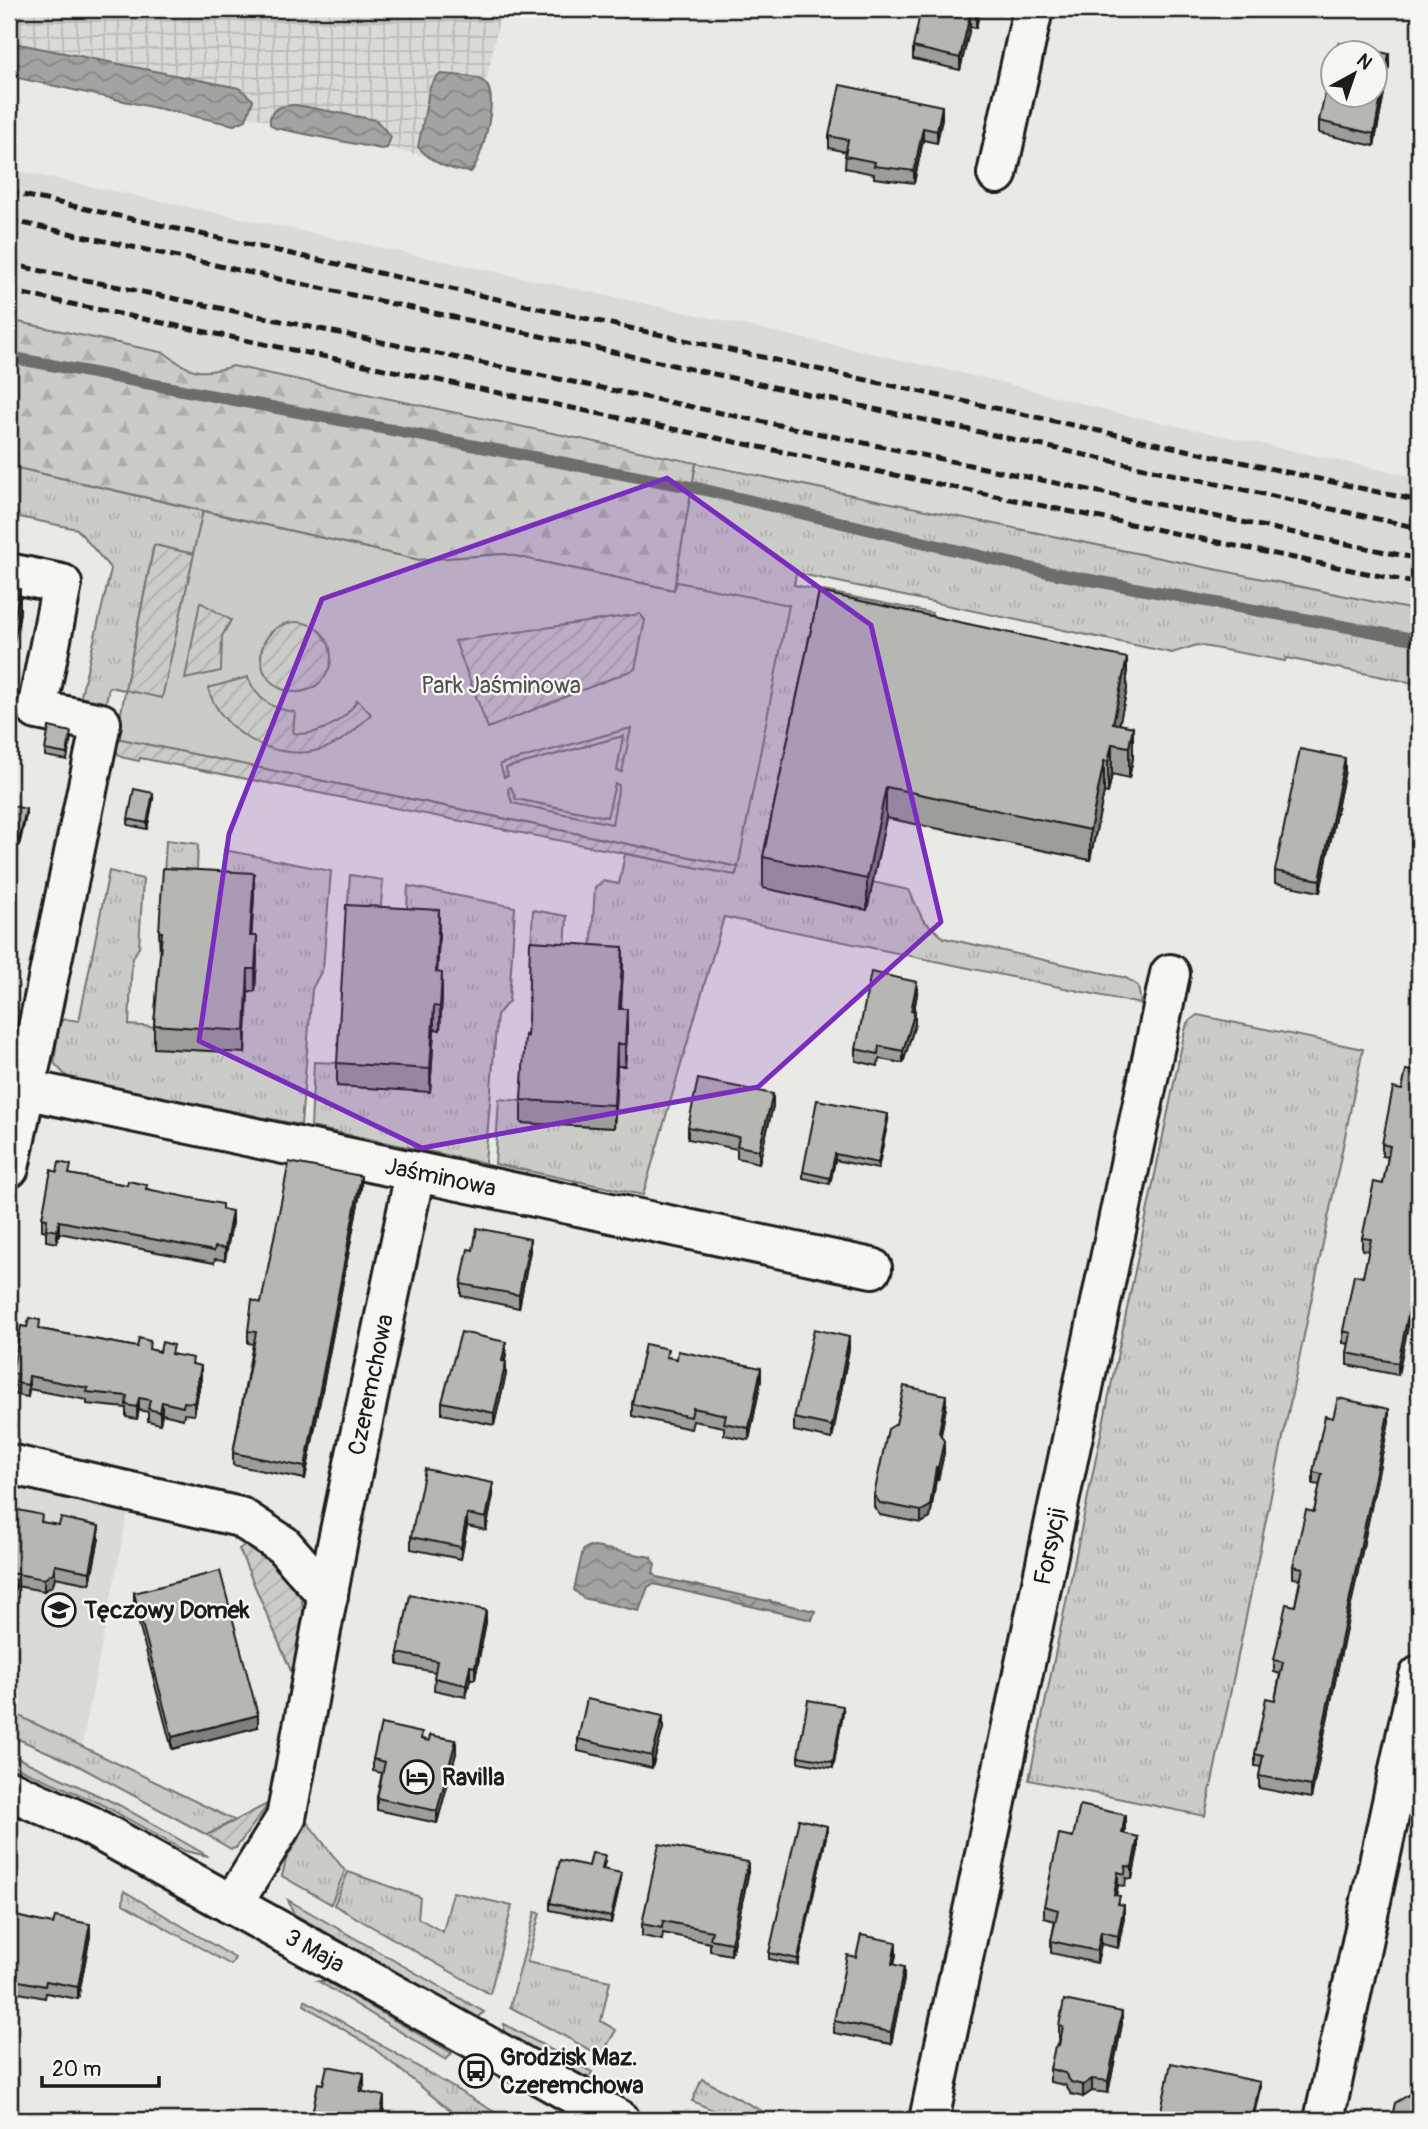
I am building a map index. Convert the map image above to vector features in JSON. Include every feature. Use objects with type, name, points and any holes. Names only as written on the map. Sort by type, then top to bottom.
[{"type":"street","points":[[997,174],[1033,9]]},
{"type":"street","points":[[9,573],[62,584],[37,710],[102,723],[17,1088],[9,1168]]},
{"type":"street","name":"Forsycji","points":[[929,2120],[1170,974]]},
{"type":"street","name":"Jaśminowa","points":[[17,1088],[872,1268]]},
{"type":"street","name":"Czeremchowa","points":[[232,1905],[286,1818],[328,1596],[415,1173]]},
{"type":"street","points":[[9,1464],[240,1517],[283,1545],[328,1596]]},
{"type":"street","points":[[1324,2120],[1419,1676]]},
{"type":"street","name":"3 Maja","points":[[9,1790],[89,1825],[620,2120]]},
{"type":"highlighted area","points":[[667,478],[871,625],[941,922],[758,1087],[422,1148],[199,1041],[229,834],[322,599]]},
{"type":"shaded area","points":[[9,9],[501,9],[469,166],[9,62]]},
{"type":"shaded area","points":[[9,169],[656,306],[1001,382],[1117,413],[1419,478],[1419,611],[233,366],[206,374],[182,367],[165,353],[9,320]]},
{"type":"shaded area","name":"Tęczowy Domek","points":[[9,1485],[128,1511],[82,1745],[9,1710]]},
{"type":"green space","points":[[9,320],[165,353],[182,365],[197,371],[213,371],[233,366],[696,463],[674,590],[505,554],[419,560],[9,466]]},
{"type":"green space","points":[[696,463],[1419,611],[1419,684],[1286,658],[1285,661],[1197,645],[1172,653],[796,573],[794,585],[932,613],[925,646],[819,624],[872,882],[909,890],[923,920],[944,938],[1126,978],[1138,986],[1141,1004],[724,917],[643,1195],[495,1164],[499,1099],[522,1101],[521,1123],[614,1128],[617,1066],[625,1066],[627,1033],[590,968],[595,887],[603,881],[619,884],[625,854],[736,874],[741,852],[663,645]]},
{"type":"green space","points":[[9,466],[203,511],[194,554],[154,546],[125,690],[109,687],[104,712],[79,704],[111,569],[77,529],[9,515]]},
{"type":"green space","name":"Park Jaśminowa","points":[[203,511],[419,560],[505,554],[674,590],[677,582],[789,605],[738,867],[116,738],[154,545],[193,554]]},
{"type":"green space","points":[[154,545],[194,554],[162,698],[125,690]]},
{"type":"green space","points":[[200,602],[231,620],[222,636],[221,671],[185,679]]},
{"type":"green space","points":[[640,614],[645,620],[635,669],[488,728],[455,641]]},
{"type":"green space","points":[[296,622],[321,632],[331,657],[321,682],[296,692],[271,682],[261,657],[271,632]]},
{"type":"green space","points":[[248,677],[256,692],[266,702],[295,712],[293,733],[302,734],[330,726],[346,715],[357,700],[371,714],[348,736],[319,750],[284,752],[267,747],[251,740],[224,718],[214,704],[208,688]]},
{"type":"green space","points":[[631,728],[622,772],[617,771],[623,736],[506,768],[508,776],[504,777],[500,764]]},
{"type":"green space","points":[[116,738],[738,867],[735,875],[140,758],[139,761],[121,757],[114,749]]},
{"type":"green space","points":[[615,784],[619,785],[612,824],[512,803],[508,789],[511,787],[516,799],[607,817]]},
{"type":"green space","points":[[166,840],[198,844],[196,893],[163,891]]},
{"type":"green space","points":[[224,850],[331,871],[323,968],[312,989],[301,1125],[68,1078],[54,1063],[59,1022],[65,1019],[79,1021],[109,871],[143,879],[139,947],[132,960],[129,1025],[155,1027],[255,991],[257,959],[223,894]]},
{"type":"green space","points":[[350,875],[383,880],[379,929],[346,927]]},
{"type":"green space","points":[[408,886],[515,907],[509,1001],[497,1015],[485,1163],[311,1127],[314,1062],[338,1063],[337,1086],[430,1091],[434,1029],[440,1029],[442,996],[436,995],[439,933],[406,931]]},
{"type":"green space","points":[[533,910],[567,916],[564,966],[530,964]]},
{"type":"green space","points":[[1197,1015],[1363,1049],[1205,1816],[1029,1780],[1184,1035],[1187,1023]]},
{"type":"green space","points":[[251,1542],[287,1572],[297,1586],[302,1600],[302,1633],[294,1678],[239,1549]]},
{"type":"green space","points":[[9,1711],[234,1820],[207,1835],[75,1764],[9,1735]]},
{"type":"green space","points":[[9,1754],[119,1805],[208,1856],[185,1851],[99,1803],[9,1764]]},
{"type":"green space","points":[[269,1803],[236,1848],[231,1849],[207,1835]]},
{"type":"green space","points":[[307,1822],[345,1871],[331,1904],[282,1876],[286,1860]]},
{"type":"green space","points":[[348,1872],[420,1897],[418,1918],[443,1932],[453,1892],[512,1906],[490,1994],[334,1905]]},
{"type":"green space","points":[[124,1891],[235,1958],[231,1965],[123,1904]]},
{"type":"green space","points":[[288,1900],[484,2012],[478,2018],[294,1914]]},
{"type":"green space","points":[[535,1912],[540,1913],[527,1962],[610,1981],[601,2021],[616,2030],[601,2056],[510,2007]]},
{"type":"green space","points":[[318,1981],[325,1981],[452,2053],[446,2060]]},
{"type":"green space","points":[[305,2000],[508,2120],[462,2120],[372,2047],[304,2005]]},
{"type":"green space","points":[[504,2024],[592,2072],[590,2076],[582,2076],[504,2032]]},
{"type":"green space","points":[[702,2079],[779,2120],[736,2120],[692,2101]]},
{"type":"water","points":[[9,42],[239,88],[253,100],[246,120],[234,125],[9,76]]},
{"type":"water","points":[[442,74],[476,78],[485,83],[489,90],[491,101],[488,128],[471,172],[442,165],[418,147],[430,87],[437,76]]},
{"type":"water","points":[[296,105],[376,120],[391,137],[387,148],[275,128],[270,124],[274,111]]},
{"type":"water","points":[[589,1546],[651,1557],[655,1565],[653,1573],[657,1577],[815,1611],[812,1620],[653,1584],[648,1587],[639,1611],[583,1598],[574,1590],[583,1550]]},
{"type":"building","points":[[921,9],[977,9],[976,15],[970,15],[960,58],[913,47]]},
{"type":"building","points":[[840,85],[942,106],[937,131],[923,128],[914,171],[874,166],[875,162],[845,156],[848,140],[829,136]]},
{"type":"building","points":[[1322,108],[1379,108],[1374,134],[1319,121]]},
{"type":"building","points":[[9,587],[20,589],[10,639],[9,639]]},
{"type":"building","points":[[819,592],[1127,658],[1113,723],[1133,727],[1129,747],[1112,744],[1108,762],[1104,761],[1090,830],[886,787],[867,879],[763,857]]},
{"type":"building","points":[[49,727],[71,732],[67,754],[45,750]]},
{"type":"building","points":[[1300,749],[1345,758],[1320,880],[1275,871]]},
{"type":"building","points":[[134,789],[153,793],[147,823],[128,819]]},
{"type":"building","points":[[9,805],[26,809],[19,840],[9,837]]},
{"type":"building","points":[[163,868],[254,873],[250,936],[257,936],[255,969],[248,969],[245,1031],[154,1025],[162,932],[159,932]]},
{"type":"building","points":[[346,905],[439,910],[436,972],[442,973],[440,1007],[434,1006],[430,1069],[337,1063]]},
{"type":"building","points":[[530,941],[623,947],[619,1009],[627,1009],[625,1044],[617,1044],[614,1105],[521,1100],[528,1022]]},
{"type":"building","points":[[871,972],[917,982],[911,1011],[915,1011],[903,1051],[879,1046],[878,1054],[856,1049]]},
{"type":"building","points":[[1406,1070],[1419,1072],[1419,1262],[1398,1363],[1347,1353],[1351,1333],[1343,1331],[1354,1275],[1363,1277],[1371,1239],[1362,1238],[1374,1182],[1383,1184],[1390,1146],[1382,1144],[1393,1088],[1402,1090]]},
{"type":"building","points":[[698,1079],[773,1094],[759,1150],[737,1146],[739,1137],[688,1127]]},
{"type":"building","points":[[817,1100],[888,1114],[878,1163],[835,1154],[830,1178],[803,1172]]},
{"type":"building","points":[[59,1162],[71,1165],[69,1174],[127,1185],[128,1181],[147,1185],[146,1189],[222,1204],[222,1209],[232,1211],[225,1248],[215,1247],[214,1251],[59,1221],[57,1231],[46,1229],[47,1219],[42,1218],[51,1170],[57,1172]]},
{"type":"building","points":[[289,1162],[361,1176],[305,1467],[233,1453],[256,1332],[248,1331],[252,1300],[261,1303]]},
{"type":"building","points":[[477,1228],[530,1239],[519,1295],[461,1284],[468,1249],[473,1250]]},
{"type":"building","points":[[29,1318],[40,1320],[39,1329],[137,1347],[139,1338],[150,1341],[149,1349],[160,1352],[162,1342],[173,1345],[171,1354],[193,1358],[192,1364],[201,1366],[194,1403],[184,1402],[183,1407],[162,1402],[160,1412],[148,1409],[150,1400],[139,1398],[137,1407],[126,1405],[127,1396],[87,1392],[88,1388],[29,1376],[28,1385],[16,1383],[18,1374],[12,1373],[21,1326],[27,1327]]},
{"type":"building","points":[[814,1329],[849,1337],[832,1426],[794,1418]]},
{"type":"building","points":[[461,1332],[506,1342],[502,1361],[506,1362],[494,1413],[442,1402]]},
{"type":"building","points":[[645,1344],[668,1349],[666,1357],[677,1359],[678,1351],[761,1368],[749,1428],[724,1423],[726,1415],[693,1408],[691,1417],[632,1404]]},
{"type":"building","points":[[904,1386],[946,1395],[939,1432],[944,1441],[938,1468],[936,1467],[930,1506],[921,1511],[880,1503],[874,1495],[888,1429],[896,1424]]},
{"type":"building","points":[[1338,1398],[1389,1409],[1311,1786],[1259,1776],[1263,1756],[1255,1754],[1266,1698],[1275,1700],[1283,1662],[1274,1660],[1286,1604],[1295,1606],[1303,1568],[1293,1566],[1306,1510],[1314,1512],[1322,1474],[1313,1472],[1325,1416],[1333,1418]]},
{"type":"building","points":[[425,1469],[493,1483],[486,1518],[467,1514],[461,1547],[411,1537]]},
{"type":"building","points":[[9,1508],[42,1515],[41,1522],[59,1525],[61,1518],[99,1526],[90,1572],[55,1565],[53,1573],[44,1579],[11,1573]]},
{"type":"building","points":[[9,1570],[11,1578],[16,1580],[9,1620]]},
{"type":"building","points":[[220,1571],[258,1715],[172,1737],[134,1593]]},
{"type":"building","points":[[410,1595],[486,1610],[475,1667],[470,1666],[466,1685],[434,1678],[437,1661],[398,1653]]},
{"type":"building","points":[[587,1699],[663,1716],[652,1756],[578,1739]]},
{"type":"building","points":[[808,1700],[843,1706],[833,1762],[798,1756]]},
{"type":"building","name":"Ravilla","points":[[381,1724],[422,1733],[421,1739],[429,1741],[430,1735],[456,1740],[437,1811],[377,1798],[385,1762],[373,1759]]},
{"type":"building","points":[[1080,1805],[1125,1815],[1122,1833],[1138,1837],[1132,1867],[1126,1866],[1125,1874],[1118,1872],[1114,1895],[1120,1896],[1118,1904],[1124,1905],[1118,1936],[1101,1932],[1097,1951],[1051,1941],[1058,1910],[1044,1906],[1059,1834],[1073,1837]]},
{"type":"building","points":[[799,1819],[827,1826],[798,1959],[769,1953]]},
{"type":"building","points":[[659,1844],[748,1862],[731,1943],[710,1939],[712,1931],[663,1921],[662,1928],[642,1924]]},
{"type":"building","points":[[592,1853],[605,1855],[602,1869],[621,1873],[611,1917],[550,1903],[560,1860],[589,1866]]},
{"type":"building","points":[[9,1908],[13,1908],[11,1915],[53,1924],[55,1917],[90,1924],[78,1987],[46,1981],[45,1986],[9,1979]]},
{"type":"building","points":[[861,1935],[896,1942],[892,1964],[904,1967],[891,2032],[834,2021],[847,1955],[856,1957]]},
{"type":"building","points":[[1064,2000],[1122,2012],[1108,2081],[1092,2079],[1083,2085],[1071,2082],[1065,2073],[1050,2069],[1063,2027],[1059,2026]]},
{"type":"building","points":[[1171,2063],[1260,2082],[1252,2120],[1159,2120]]},
{"type":"building","points":[[327,2066],[364,2073],[360,2091],[384,2096],[380,2120],[311,2120],[318,2083],[323,2084]]},
{"type":"building","points":[[1419,2089],[1419,2120],[1394,2120],[1392,2117],[1395,2103]]},
{"type":"waterway","points":[[9,357],[701,489],[1047,572],[1419,640]]},
{"type":"railway","points":[[9,192],[1419,501]]},
{"type":"railway","points":[[9,220],[1419,528]]},
{"type":"railway","points":[[9,264],[1419,559]]},
{"type":"railway","points":[[9,291],[1419,584]]},
{"type":"place","name":"Tęczowy Domek","points":[[59,1610]]},
{"type":"place","name":"Ravilla","points":[[417,1777]]},
{"type":"place","name":"Grodzisk Maz. Czeremchowa","points":[[476,2071]]}]
